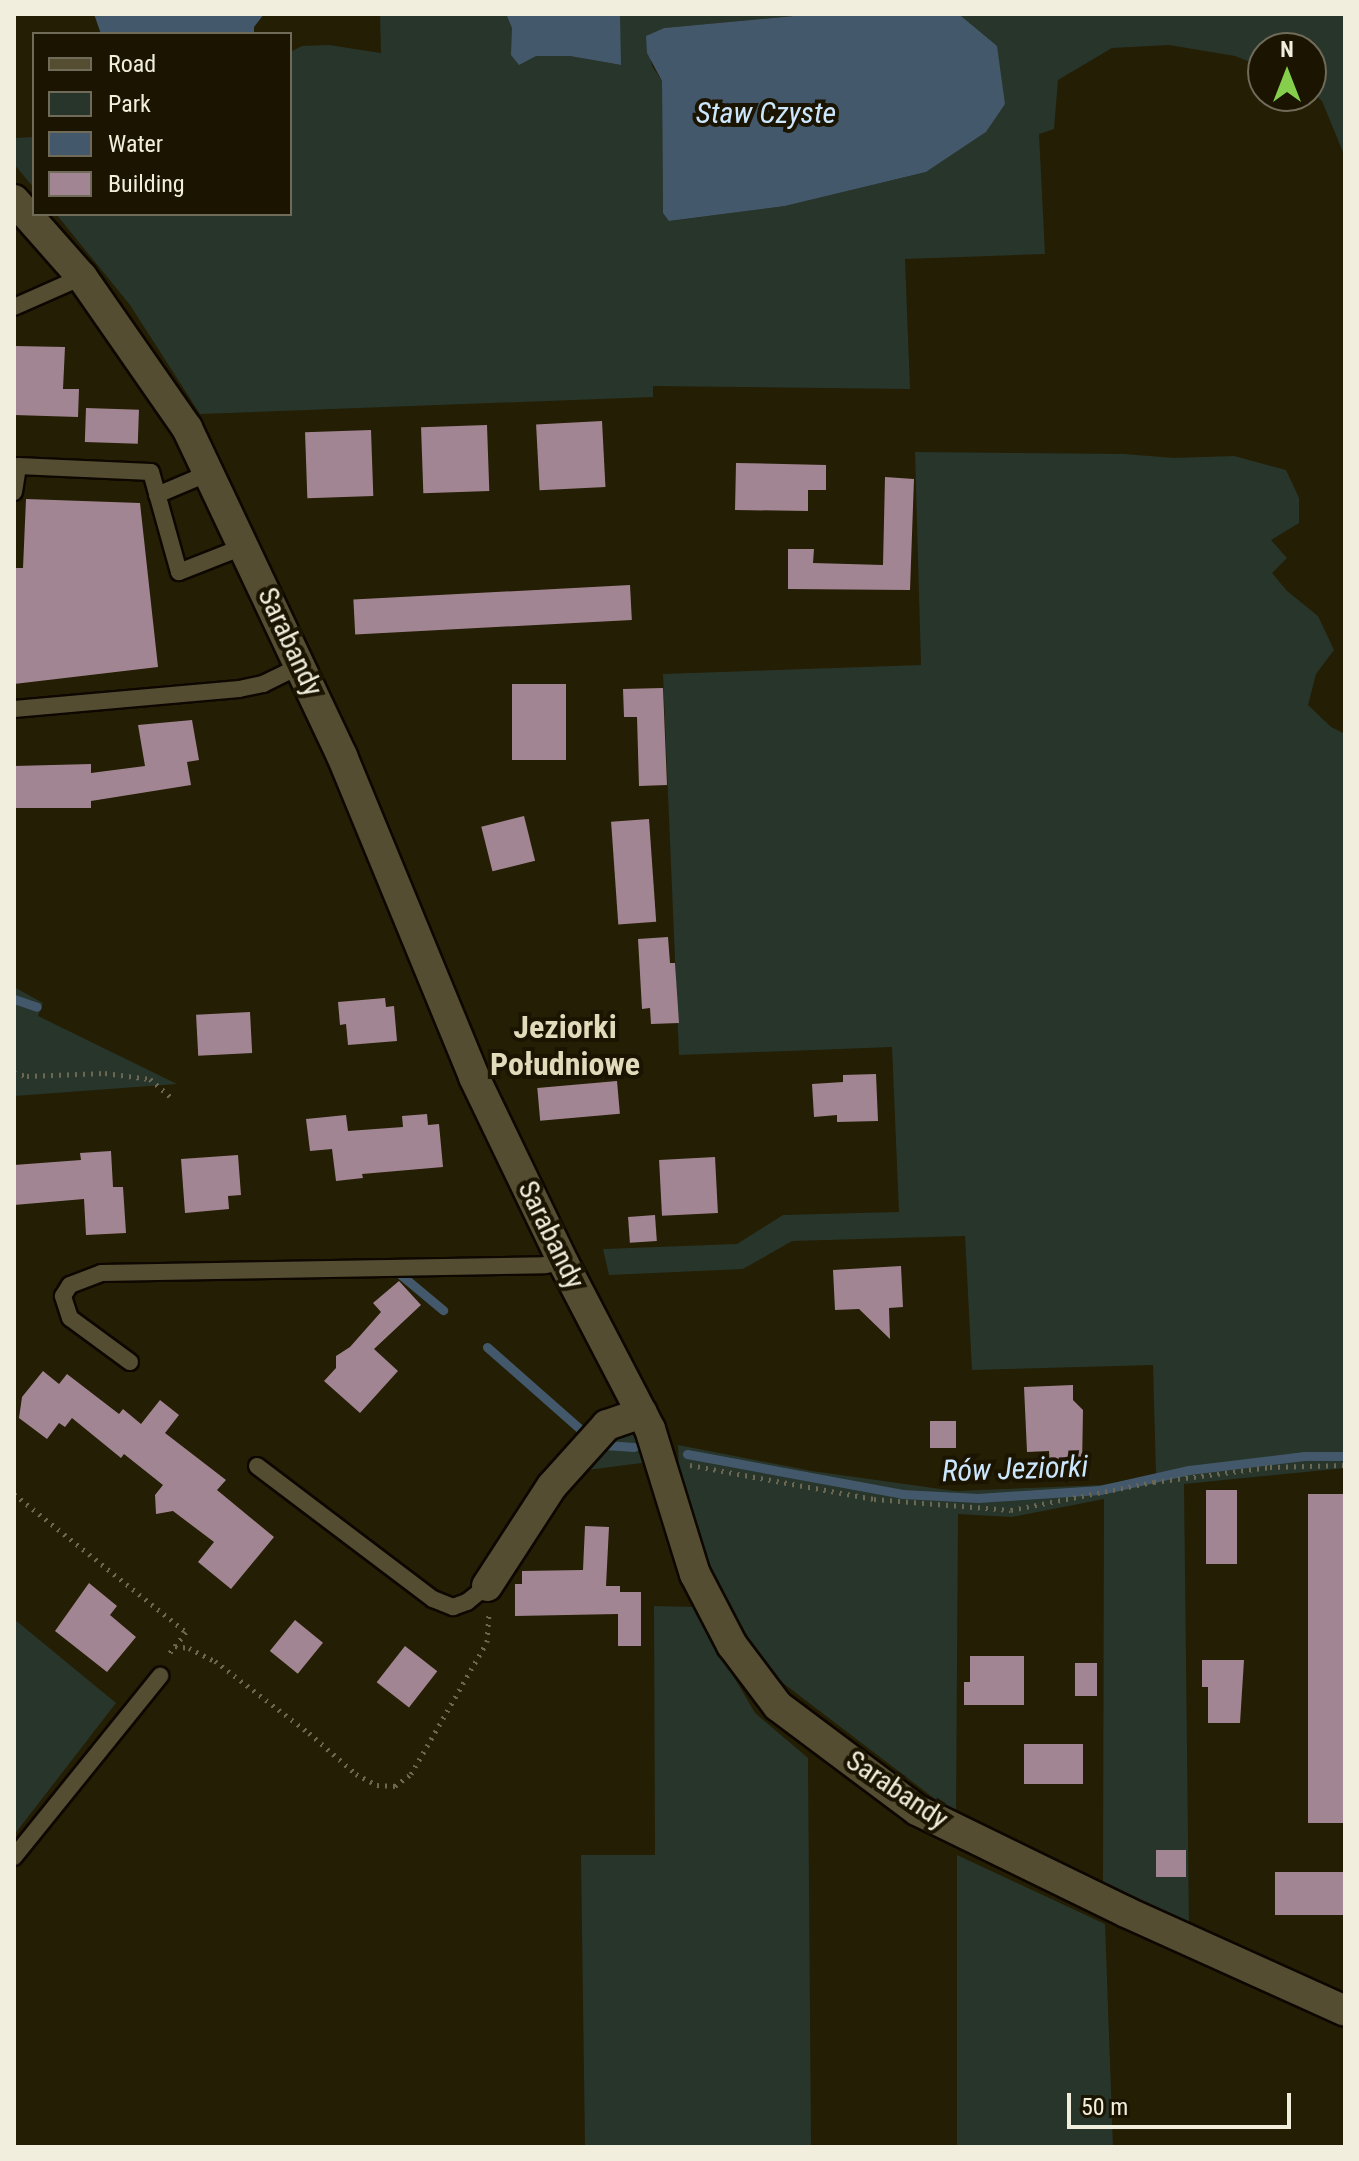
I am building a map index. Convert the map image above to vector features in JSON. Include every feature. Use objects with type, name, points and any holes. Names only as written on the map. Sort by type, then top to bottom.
[{"type":"street","name":"Sarabandy","points":[[14,200],[82,277],[187,428],[302,665],[474,1077],[563,1262],[642,1413],[661,1461],[701,1590],[732,1645],[778,1706],[917,1810],[1126,1912],[1345,2011]]},
{"type":"street","points":[[487,1586],[552,1486],[607,1425],[642,1413]]},
{"type":"lane","points":[[14,307],[82,277]]},
{"type":"lane","points":[[14,492],[18,466],[151,472],[179,572],[245,546]]},
{"type":"lane","points":[[157,495],[209,473]]},
{"type":"lane","points":[[14,709],[239,689],[263,684],[302,665]]},
{"type":"lane","points":[[130,1362],[70,1318],[63,1296],[70,1285],[101,1273],[529,1266],[563,1262]]},
{"type":"lane","points":[[257,1466],[433,1599],[453,1607],[467,1602],[487,1586]]},
{"type":"lane","points":[[14,1857],[160,1676]]},
{"type":"path","points":[[14,1073],[27,1076],[105,1073],[150,1079],[172,1098]]},
{"type":"path","points":[[661,1461],[849,1491],[874,1499],[1011,1510],[1154,1482],[1270,1467],[1345,1465]]},
{"type":"path","points":[[14,1494],[186,1632],[175,1646],[198,1651],[215,1661],[309,1733],[356,1774],[377,1785],[395,1786],[411,1774],[445,1709],[487,1642],[490,1618],[487,1586]]},
{"type":"green space","points":[[380,14],[506,14],[512,28],[512,55],[571,56],[620,65],[620,14],[815,14],[664,28],[647,36],[652,66],[662,81],[663,213],[670,221],[785,206],[926,172],[986,132],[1005,103],[961,16],[954,14],[1345,14],[1345,157],[1327,112],[1327,32],[1247,32],[1247,61],[1169,45],[1112,48],[1058,80],[1054,129],[1039,134],[1045,254],[905,259],[910,389],[653,386],[653,397],[200,414],[130,305],[58,216],[292,216],[292,51],[302,46],[329,45],[381,53]]},
{"type":"green space","points":[[32,137],[32,186],[14,164],[14,138]]},
{"type":"green space","points":[[915,452],[1124,454],[1174,458],[1234,456],[1286,470],[1299,498],[1299,523],[1271,540],[1287,558],[1272,573],[1287,591],[1318,616],[1334,650],[1316,674],[1308,705],[1331,727],[1345,734],[1345,1468],[1184,1484],[1189,1929],[1103,1884],[1104,1499],[1012,1517],[958,1514],[956,1815],[775,1677],[743,1635],[709,1567],[679,1470],[678,1445],[812,1471],[955,1491],[1101,1485],[1156,1475],[1153,1365],[972,1370],[965,1236],[792,1241],[743,1269],[609,1275],[603,1249],[737,1244],[783,1215],[899,1212],[892,1047],[679,1055],[663,674],[921,665]]},
{"type":"green space","points":[[14,987],[43,1003],[38,1016],[177,1084],[14,1096]]},
{"type":"green space","points":[[632,1424],[649,1462],[580,1471],[581,1463]]},
{"type":"green space","points":[[654,1606],[693,1607],[755,1713],[808,1758],[811,2147],[585,2147],[581,1855],[655,1855]]},
{"type":"green space","points":[[14,1619],[116,1703],[14,1835]]},
{"type":"green space","points":[[957,1855],[1105,1924],[1113,2147],[957,2147]]},
{"type":"water","points":[[94,14],[264,14],[254,27],[254,32],[100,32]]},
{"type":"water","name":"Staw Czyste","points":[[506,14],[620,14],[621,65],[570,56],[536,56],[519,65],[511,55],[512,28]]},
{"type":"water","name":"Staw Czyste","points":[[815,14],[961,16],[997,46],[1005,104],[986,132],[926,172],[785,206],[669,221],[663,213],[662,81],[647,53],[646,36],[664,28]]},
{"type":"building","points":[[14,346],[65,347],[63,389],[79,389],[78,417],[14,415]]},
{"type":"building","points":[[86,408],[139,410],[138,444],[85,442]]},
{"type":"building","points":[[602,421],[605,487],[540,490],[536,424]]},
{"type":"building","points":[[487,425],[489,491],[423,493],[421,427]]},
{"type":"building","points":[[371,430],[373,496],[307,498],[305,432]]},
{"type":"building","points":[[736,463],[826,465],[826,490],[808,490],[808,511],[735,510]]},
{"type":"building","points":[[885,477],[914,479],[910,590],[788,589],[788,549],[814,549],[813,563],[883,565]]},
{"type":"building","points":[[26,499],[140,503],[158,667],[14,684],[14,568],[23,568]]},
{"type":"building","points":[[630,585],[632,620],[355,634],[353,599]]},
{"type":"building","points":[[512,684],[566,684],[566,760],[512,760]]},
{"type":"building","points":[[663,688],[667,785],[639,786],[637,717],[624,717],[623,689]]},
{"type":"building","points":[[192,720],[199,760],[187,762],[191,785],[91,801],[91,808],[14,808],[14,766],[91,764],[91,773],[145,766],[138,725]]},
{"type":"building","points":[[524,816],[535,861],[492,871],[481,827]]},
{"type":"building","points":[[649,819],[656,922],[618,924],[611,822]]},
{"type":"building","points":[[668,937],[670,963],[675,963],[679,1023],[651,1024],[650,1008],[642,1009],[638,939]]},
{"type":"building","points":[[385,998],[386,1007],[394,1006],[397,1041],[348,1045],[346,1024],[340,1025],[338,1002]]},
{"type":"building","points":[[250,1012],[252,1053],[198,1056],[196,1015]]},
{"type":"building","points":[[876,1074],[878,1121],[837,1122],[837,1115],[814,1117],[812,1084],[843,1082],[843,1075]]},
{"type":"building","points":[[617,1081],[620,1114],[540,1121],[537,1088]]},
{"type":"building","points":[[427,1114],[428,1125],[439,1124],[443,1167],[362,1174],[363,1178],[336,1181],[332,1149],[310,1151],[306,1119],[346,1115],[348,1131],[403,1127],[402,1116]]},
{"type":"building","points":[[111,1151],[113,1187],[123,1187],[126,1233],[86,1235],[84,1199],[14,1205],[14,1165],[81,1160],[80,1153]]},
{"type":"building","points":[[238,1155],[241,1195],[228,1196],[229,1209],[185,1213],[181,1159]]},
{"type":"building","points":[[715,1157],[718,1213],[662,1216],[659,1160]]},
{"type":"building","points":[[655,1215],[657,1241],[630,1243],[628,1217]]},
{"type":"building","points":[[901,1266],[903,1307],[889,1308],[890,1339],[859,1309],[835,1310],[833,1270]]},
{"type":"building","points":[[399,1281],[421,1305],[374,1349],[398,1371],[360,1413],[324,1381],[336,1368],[336,1356],[350,1347],[381,1312],[373,1303]]},
{"type":"building","points":[[43,1371],[59,1384],[67,1374],[119,1414],[123,1409],[141,1424],[160,1400],[179,1415],[165,1433],[226,1480],[217,1490],[274,1537],[231,1589],[198,1562],[214,1542],[173,1511],[156,1514],[155,1495],[163,1485],[124,1454],[121,1458],[72,1418],[65,1427],[59,1423],[47,1439],[19,1418],[22,1397]]},
{"type":"building","points":[[1073,1385],[1073,1400],[1083,1410],[1082,1466],[1050,1467],[1049,1451],[1027,1452],[1024,1387]]},
{"type":"building","points":[[930,1421],[956,1421],[956,1448],[930,1448]]},
{"type":"building","points":[[1206,1490],[1237,1490],[1237,1564],[1206,1564]]},
{"type":"building","points":[[1308,1494],[1345,1494],[1345,1823],[1308,1823]]},
{"type":"building","points":[[585,1526],[609,1527],[606,1586],[620,1586],[620,1592],[641,1592],[641,1646],[618,1646],[618,1614],[515,1616],[515,1584],[522,1584],[522,1571],[583,1570]]},
{"type":"building","points":[[89,1583],[117,1606],[110,1615],[136,1637],[107,1672],[55,1631]]},
{"type":"building","points":[[295,1620],[323,1643],[298,1674],[270,1651]]},
{"type":"building","points":[[405,1646],[437,1671],[409,1707],[377,1682]]},
{"type":"building","points":[[970,1656],[1024,1656],[1024,1705],[964,1705],[964,1682],[970,1682]]},
{"type":"building","points":[[1202,1660],[1244,1660],[1240,1723],[1208,1723],[1208,1687],[1202,1687]]},
{"type":"building","points":[[1075,1663],[1097,1663],[1097,1696],[1075,1696]]},
{"type":"building","points":[[1024,1744],[1083,1744],[1083,1784],[1024,1784]]},
{"type":"building","points":[[1156,1850],[1186,1850],[1186,1877],[1156,1877]]},
{"type":"building","points":[[1275,1872],[1345,1872],[1345,1915],[1275,1915]]},
{"type":"waterway","name":"Rów Jeziorki","points":[[14,999],[37,1007]]},
{"type":"waterway","points":[[401,1275],[443,1310]]},
{"type":"waterway","name":"Rów Jeziorki","points":[[487,1347],[581,1430]]},
{"type":"waterway","name":"Rów Jeziorki","points":[[604,1445],[634,1447]]},
{"type":"waterway","name":"Rów Jeziorki","points":[[687,1454],[902,1494],[978,1498],[1100,1490],[1189,1470],[1304,1456],[1345,1456]]},
{"type":"district","name":"Jeziorki Południowe","points":[[565,1046]]}]
